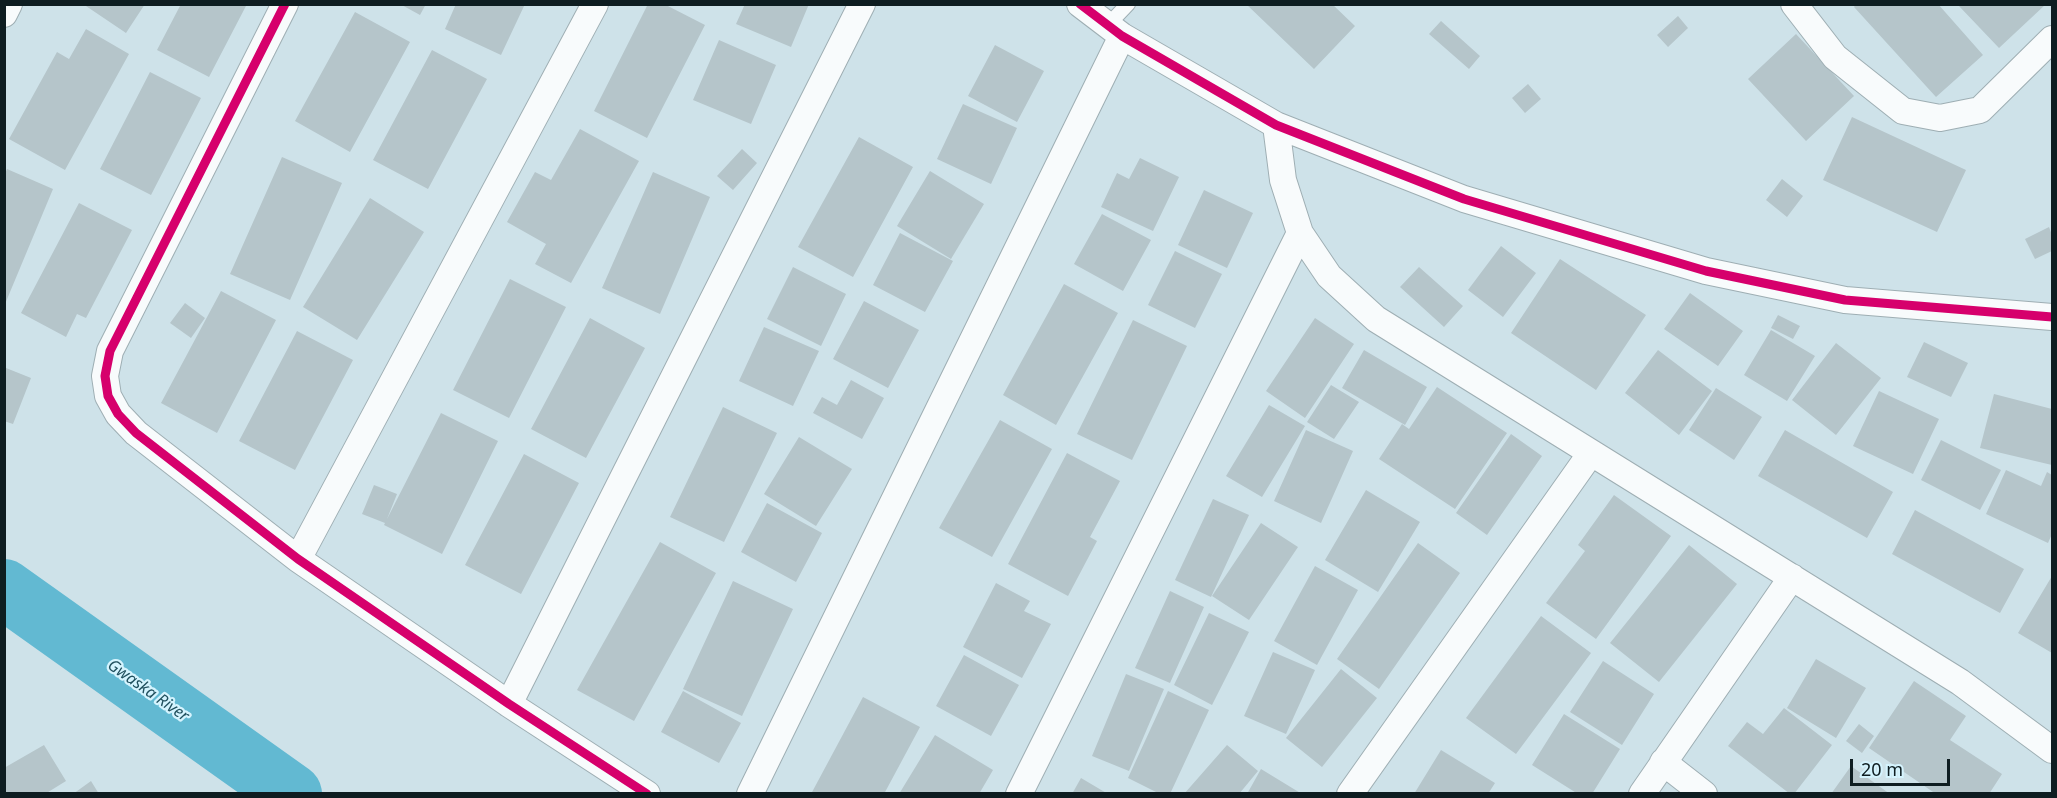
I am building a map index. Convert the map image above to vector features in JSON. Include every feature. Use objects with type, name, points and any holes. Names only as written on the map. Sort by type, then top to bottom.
[{"type":"street","points":[[4,14],[9,4]]},
{"type":"street","points":[[285,4],[110,351],[105,376],[108,396],[118,414],[136,433],[298,560],[509,704],[647,794]]},
{"type":"street","points":[[298,560],[595,4]]},
{"type":"street","points":[[509,704],[862,4]]},
{"type":"street","points":[[1080,4],[1115,30],[1276,125],[1464,199],[1706,271],[1845,300],[2052,317]]},
{"type":"street","points":[[1794,4],[1835,57],[1903,111],[1940,118],[1980,110],[2052,39]]},
{"type":"street","points":[[750,794],[1115,30]]},
{"type":"street","points":[[1276,125],[1283,180],[1300,233],[1329,276],[1376,319],[1960,682],[2049,741]]},
{"type":"street","points":[[1019,794],[1300,233]]},
{"type":"street","points":[[1350,794],[1591,453]]},
{"type":"street","points":[[1642,794],[1792,577]]},
{"type":"street","points":[[1663,762],[1704,794]]},
{"type":"lane","points":[[1115,30],[1128,4]]},
{"type":"building","points":[[83,4],[145,4],[126,33]]},
{"type":"building","points":[[181,4],[247,4],[209,77],[157,50]]},
{"type":"building","points":[[400,4],[426,4],[420,15]]},
{"type":"building","points":[[456,4],[525,4],[501,55],[445,29]]},
{"type":"building","points":[[648,4],[664,4],[705,25],[647,138],[594,111]]},
{"type":"building","points":[[745,4],[809,4],[791,47],[736,24]]},
{"type":"building","points":[[1246,4],[1332,4],[1355,26],[1314,69]]},
{"type":"building","points":[[1856,4],[1938,4],[1983,55],[1936,97],[1854,7]]},
{"type":"building","points":[[1958,5],[2045,5],[1999,48]]},
{"type":"building","points":[[355,12],[410,42],[350,152],[295,121]]},
{"type":"building","points":[[1678,16],[1688,28],[1668,47],[1657,35]]},
{"type":"building","points":[[1441,21],[1480,56],[1469,69],[1429,34]]},
{"type":"building","points":[[86,29],[129,54],[65,170],[9,139],[57,52],[69,59]]},
{"type":"building","points":[[1796,34],[1854,96],[1806,141],[1748,79]]},
{"type":"building","points":[[719,40],[776,65],[751,124],[693,100]]},
{"type":"building","points":[[995,45],[1044,71],[1017,122],[968,96]]},
{"type":"building","points":[[432,50],[487,79],[428,189],[373,160]]},
{"type":"building","points":[[150,72],[201,98],[151,195],[100,169]]},
{"type":"building","points":[[1528,84],[1541,99],[1525,113],[1512,98]]},
{"type":"building","points":[[963,104],[1017,128],[991,184],[937,159]]},
{"type":"building","points":[[1852,117],[1966,170],[1937,232],[1823,180]]},
{"type":"building","points":[[580,129],[639,161],[571,283],[535,264],[546,244],[507,222],[535,172],[551,180]]},
{"type":"building","points":[[859,137],[913,167],[853,277],[798,247]]},
{"type":"building","points":[[742,149],[757,163],[733,190],[717,176]]},
{"type":"building","points":[[282,157],[342,183],[290,300],[230,274]]},
{"type":"building","points":[[1140,158],[1179,177],[1153,231],[1101,207],[1117,173],[1129,179]]},
{"type":"building","points":[[7,169],[53,189],[5,304],[4,176]]},
{"type":"building","points":[[930,171],[984,204],[951,259],[897,226]]},
{"type":"building","points":[[653,172],[710,197],[660,314],[602,288]]},
{"type":"building","points":[[1782,179],[1803,196],[1787,217],[1766,200]]},
{"type":"building","points":[[1204,190],[1253,213],[1227,268],[1178,245]]},
{"type":"building","points":[[370,198],[424,232],[357,340],[303,307]]},
{"type":"building","points":[[79,203],[132,230],[86,318],[77,314],[66,337],[21,313]]},
{"type":"building","points":[[1102,214],[1151,240],[1123,291],[1074,264]]},
{"type":"building","points":[[2049,227],[2052,235],[2052,251],[2035,259],[2025,239]]},
{"type":"building","points":[[900,233],[953,261],[925,312],[873,285]]},
{"type":"building","points":[[1501,246],[1536,273],[1503,317],[1468,290]]},
{"type":"building","points":[[1175,251],[1222,274],[1195,328],[1148,305]]},
{"type":"building","points":[[1560,259],[1646,315],[1596,390],[1511,333]]},
{"type":"building","points":[[793,267],[846,294],[821,346],[767,319]]},
{"type":"building","points":[[1419,267],[1463,306],[1444,327],[1400,287]]},
{"type":"building","points":[[510,279],[566,307],[509,418],[453,390]]},
{"type":"building","points":[[1064,284],[1118,313],[1056,425],[1003,395]]},
{"type":"building","points":[[221,291],[276,320],[217,433],[161,403]]},
{"type":"building","points":[[1690,293],[1743,331],[1718,366],[1664,329]]},
{"type":"building","points":[[864,301],[919,330],[888,388],[833,359]]},
{"type":"building","points":[[185,303],[205,318],[191,338],[170,323]]},
{"type":"building","points":[[1778,315],[1800,326],[1793,339],[1771,328]]},
{"type":"building","points":[[590,318],[645,348],[586,458],[531,429]]},
{"type":"building","points":[[1315,318],[1354,344],[1305,418],[1266,391]]},
{"type":"building","points":[[1133,320],[1187,346],[1132,460],[1077,434]]},
{"type":"building","points":[[764,327],[819,351],[793,406],[739,381]]},
{"type":"building","points":[[1771,330],[1815,356],[1787,401],[1744,375]]},
{"type":"building","points":[[297,331],[353,360],[295,470],[239,441]]},
{"type":"building","points":[[1924,342],[1968,363],[1951,397],[1907,377]]},
{"type":"building","points":[[1836,343],[1881,378],[1836,435],[1792,400]]},
{"type":"building","points":[[1364,350],[1427,387],[1405,425],[1342,388]]},
{"type":"building","points":[[1658,350],[1712,391],[1679,435],[1625,393]]},
{"type":"building","points":[[6,368],[31,378],[13,424],[4,421]]},
{"type":"building","points":[[851,380],[884,398],[862,439],[813,413],[822,397],[837,405]]},
{"type":"building","points":[[1331,385],[1359,402],[1334,439],[1307,422]]},
{"type":"building","points":[[1437,387],[1507,433],[1455,509],[1379,459],[1402,424],[1409,429]]},
{"type":"building","points":[[1716,388],[1762,417],[1734,460],[1689,430]]},
{"type":"building","points":[[1879,391],[1939,419],[1913,474],[1853,446]]},
{"type":"building","points":[[1994,394],[2052,409],[2052,465],[1980,448]]},
{"type":"building","points":[[1269,405],[1305,426],[1262,497],[1226,476]]},
{"type":"building","points":[[723,407],[777,433],[724,542],[670,517]]},
{"type":"building","points":[[441,413],[498,441],[442,554],[384,525],[385,523],[362,514],[374,485],[397,494],[387,519]]},
{"type":"building","points":[[1000,420],[1052,449],[992,557],[939,528]]},
{"type":"building","points":[[1306,430],[1353,451],[1321,523],[1274,501]]},
{"type":"building","points":[[1785,430],[1893,492],[1867,538],[1758,476]]},
{"type":"building","points":[[1511,434],[1542,456],[1487,535],[1456,513]]},
{"type":"building","points":[[799,437],[852,469],[816,526],[764,494]]},
{"type":"building","points":[[1941,440],[2001,470],[1980,510],[1921,480]]},
{"type":"building","points":[[1067,453],[1120,481],[1090,537],[1097,541],[1068,596],[1008,564]]},
{"type":"building","points":[[524,454],[579,483],[521,594],[465,565]]},
{"type":"building","points":[[2006,470],[2041,486],[2047,472],[2052,475],[2052,534],[2048,543],[1986,514]]},
{"type":"building","points":[[1366,490],[1420,522],[1378,592],[1325,560]]},
{"type":"building","points":[[1614,495],[1671,536],[1596,639],[1546,603],[1585,551],[1578,545]]},
{"type":"building","points":[[1213,499],[1249,515],[1211,597],[1175,580]]},
{"type":"building","points":[[767,503],[822,533],[796,582],[741,552]]},
{"type":"building","points":[[1915,510],[2024,569],[2000,613],[1892,554]]},
{"type":"building","points":[[1261,523],[1298,547],[1249,620],[1212,596]]},
{"type":"building","points":[[660,542],[716,573],[634,721],[577,690]]},
{"type":"building","points":[[1418,543],[1460,573],[1379,689],[1337,659]]},
{"type":"building","points":[[1689,545],[1737,584],[1659,682],[1610,643]]},
{"type":"building","points":[[1315,566],[1358,590],[1317,665],[1274,641]]},
{"type":"building","points":[[2052,576],[2052,653],[2018,633]]},
{"type":"building","points":[[733,581],[793,609],[742,716],[683,689]]},
{"type":"building","points":[[996,583],[1030,601],[1024,611],[1051,624],[1022,678],[963,647]]},
{"type":"building","points":[[1170,591],[1204,607],[1170,683],[1135,668]]},
{"type":"building","points":[[1209,613],[1249,632],[1212,705],[1174,685]]},
{"type":"building","points":[[1541,616],[1591,653],[1516,754],[1466,718]]},
{"type":"building","points":[[1273,652],[1315,670],[1286,734],[1244,716]]},
{"type":"building","points":[[964,655],[1019,685],[991,736],[936,706]]},
{"type":"building","points":[[1816,659],[1866,688],[1836,738],[1787,708]]},
{"type":"building","points":[[1603,661],[1654,694],[1622,745],[1570,712]]},
{"type":"building","points":[[1341,669],[1377,698],[1322,767],[1286,738]]},
{"type":"building","points":[[1126,674],[1164,689],[1129,771],[1092,756]]},
{"type":"building","points":[[1914,681],[1966,716],[1950,740],[2002,774],[1989,794],[1936,794],[1869,748]]},
{"type":"building","points":[[683,691],[741,723],[719,763],[661,732]]},
{"type":"building","points":[[1168,691],[1209,710],[1170,794],[1160,794],[1128,778]]},
{"type":"building","points":[[863,697],[920,727],[884,794],[811,794]]},
{"type":"building","points":[[1784,708],[1832,745],[1794,794],[1790,794],[1728,746],[1747,722],[1763,734]]},
{"type":"building","points":[[1564,714],[1620,749],[1592,794],[1578,794],[1532,765]]},
{"type":"building","points":[[1859,724],[1874,736],[1862,753],[1846,741]]},
{"type":"building","points":[[935,735],[993,770],[979,794],[899,794]]},
{"type":"building","points":[[44,745],[66,781],[45,794],[4,794],[4,768]]},
{"type":"building","points":[[1227,745],[1258,771],[1239,794],[1184,794]]},
{"type":"building","points":[[1441,750],[1495,783],[1488,794],[1414,794]]},
{"type":"building","points":[[1851,766],[1890,794],[1831,794]]},
{"type":"building","points":[[1261,769],[1302,794],[1247,794]]},
{"type":"building","points":[[1081,778],[1108,794],[1072,794]]},
{"type":"building","points":[[91,781],[99,794],[73,794]]},
{"type":"waterway","name":"Gwaska River","points":[[4,589],[292,794]]},
{"type":"cycle path","points":[[285,4],[110,351],[105,376],[108,396],[118,414],[136,433],[298,559],[509,704],[647,794]]},
{"type":"cycle path","points":[[1080,4],[1122,36],[1276,125],[1464,199],[1706,271],[1845,300],[2052,317]]}]
